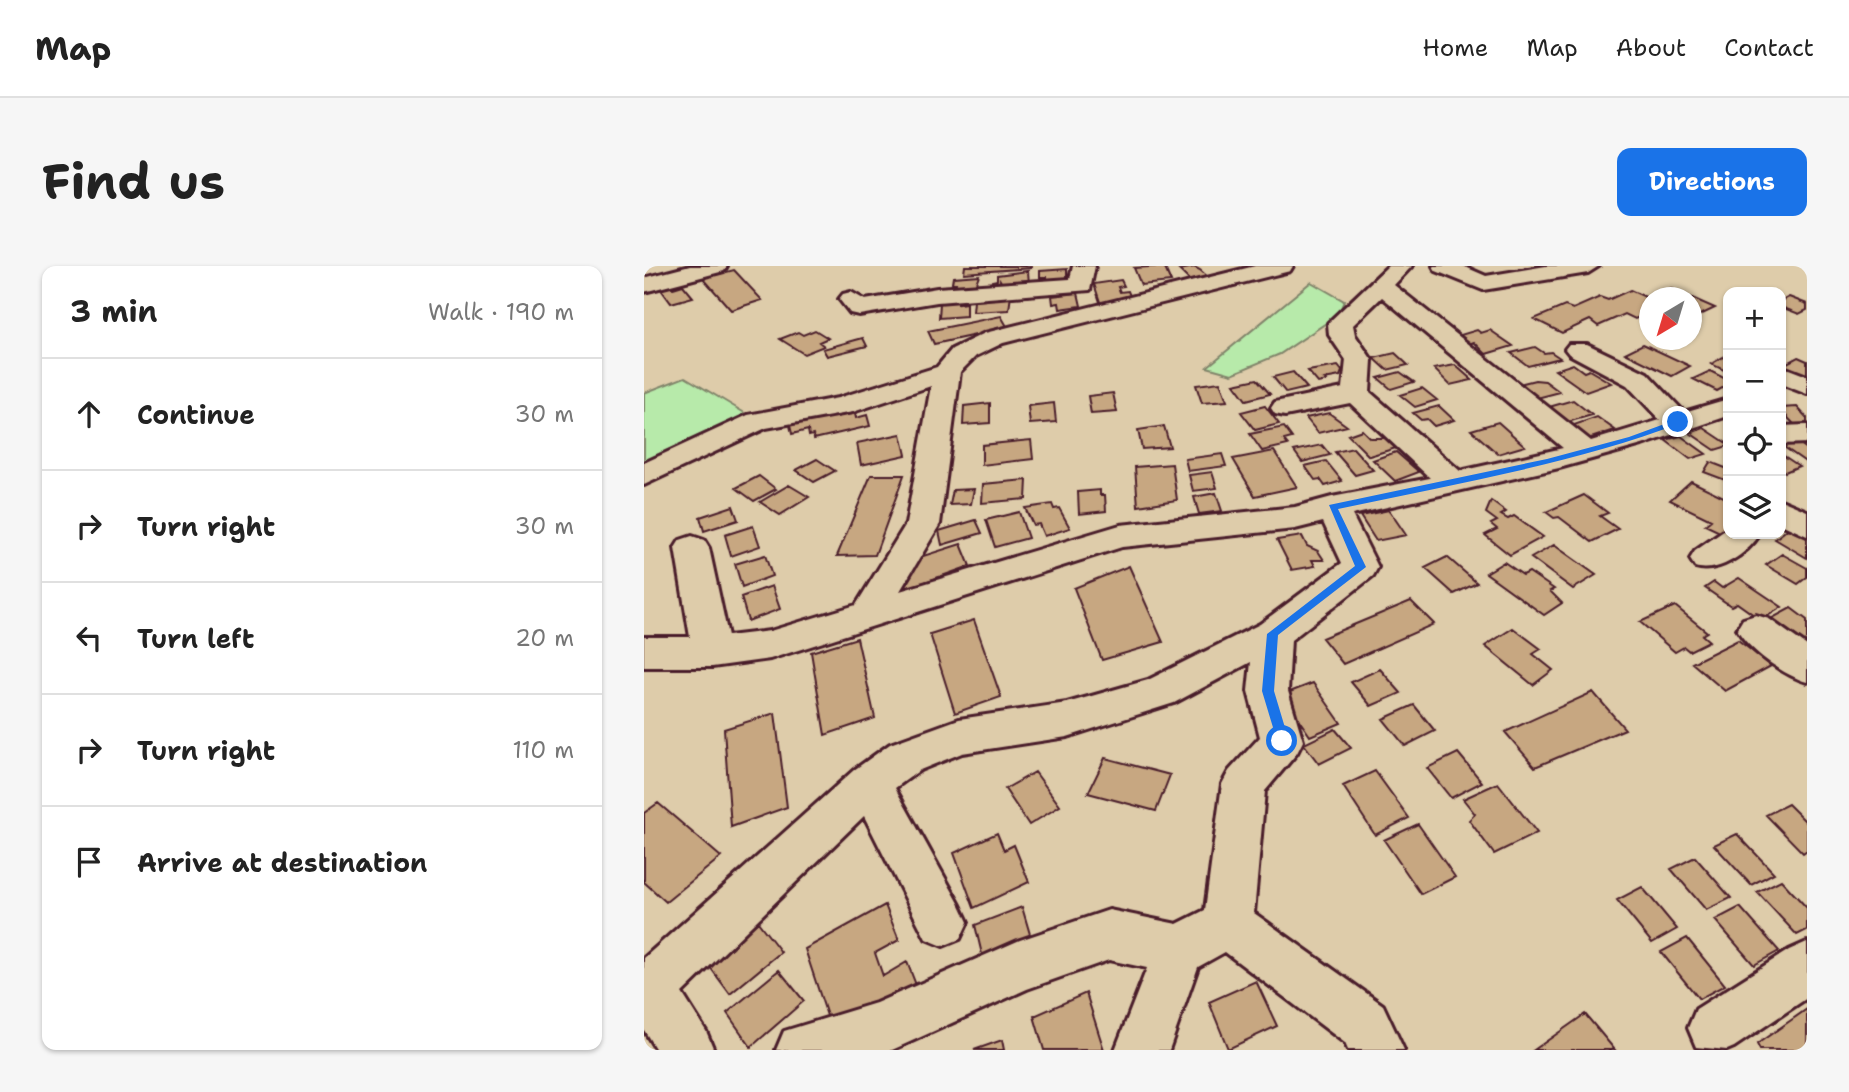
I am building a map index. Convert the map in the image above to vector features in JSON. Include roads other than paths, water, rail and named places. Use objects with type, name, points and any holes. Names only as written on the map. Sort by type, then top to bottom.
[{"type":"street","points":[[662,307],[645,285],[716,266]]},
{"type":"street","points":[[1356,394],[1359,360],[1342,335],[1340,323],[1401,266]]},
{"type":"street","points":[[1444,266],[1483,283],[1588,266]]},
{"type":"street","points":[[868,615],[923,524],[947,372],[954,359],[968,349],[994,338],[1272,268]]},
{"type":"street","points":[[858,309],[1083,275],[1097,312]]},
{"type":"street","points":[[1379,287],[1389,291],[1584,450]]},
{"type":"street","points":[[1578,349],[1702,414],[1723,429]]},
{"type":"street","points":[[644,475],[758,421],[843,405],[947,372]]},
{"type":"street","points":[[1786,376],[1807,386]]},
{"type":"street","points":[[1285,408],[1356,394]]},
{"type":"street","points":[[1356,394],[1451,480]]},
{"type":"street","points":[[1786,400],[1807,399]]},
{"type":"street","points":[[644,652],[712,652],[770,645],[1120,536],[1295,517],[1451,480],[1548,461],[1632,439],[1702,414]]},
{"type":"street","points":[[1786,435],[1807,434]]},
{"type":"street","points":[[687,1050],[646,991],[869,783],[905,757],[960,736],[1067,720],[1160,692],[1273,634],[1361,567],[1332,507]]},
{"type":"street","points":[[1786,513],[1807,525]]},
{"type":"street","points":[[1707,559],[1736,539]]},
{"type":"street","points":[[692,548],[712,652]]},
{"type":"street","points":[[1756,629],[1807,667]]},
{"type":"street","points":[[1228,924],[1244,785],[1282,741],[1268,691],[1273,634]]},
{"type":"street","points":[[869,783],[943,922]]},
{"type":"street","points":[[803,1050],[878,1028],[1020,966],[1109,935],[1179,950],[1228,924]]},
{"type":"street","points":[[1228,924],[1364,1024],[1377,1050]]},
{"type":"street","points":[[1142,1050],[1179,950]]},
{"type":"street","points":[[1715,1028],[1807,968]]}]
